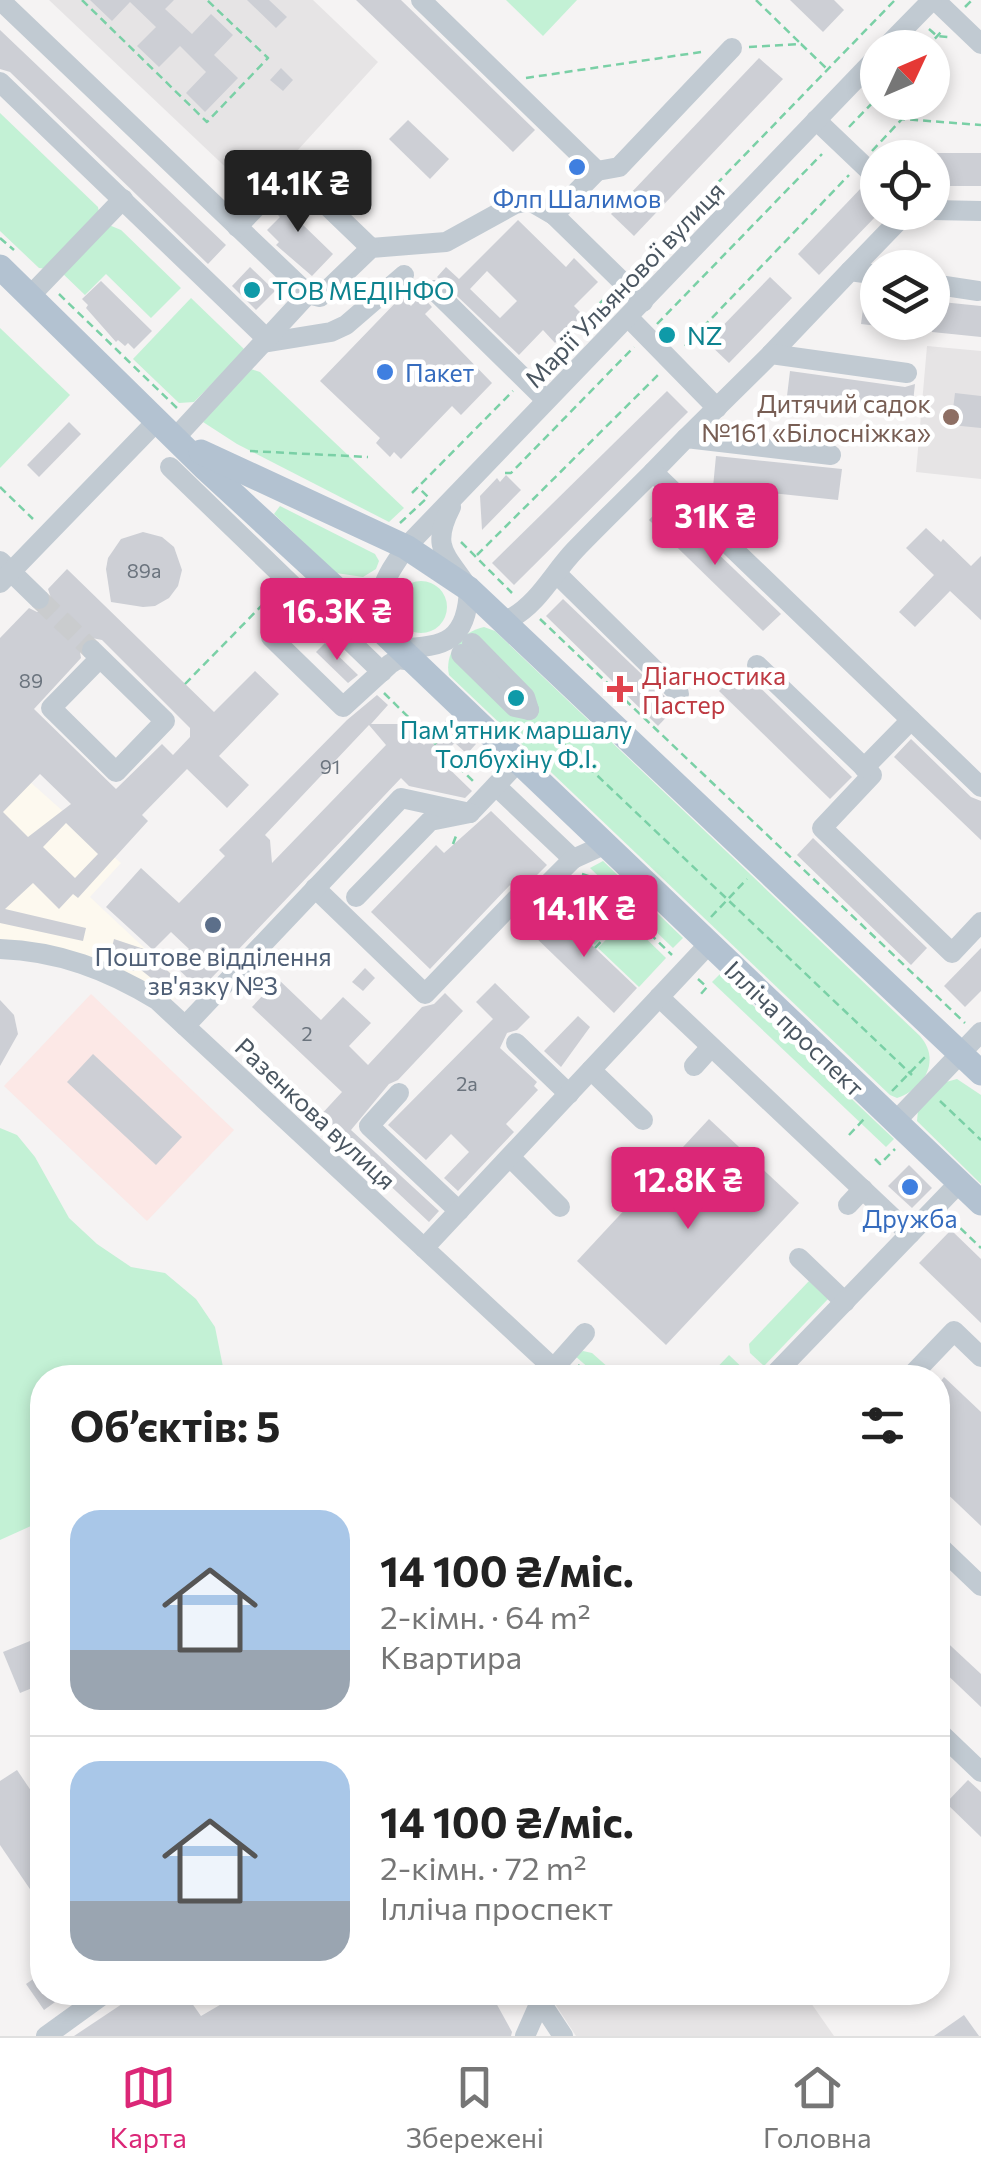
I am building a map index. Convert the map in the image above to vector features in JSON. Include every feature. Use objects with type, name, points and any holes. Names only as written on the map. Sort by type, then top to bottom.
[{"type":"main road","name":"Ілліча проспект","points":[[0,267],[166,430],[229,507],[309,564],[981,1203]]},
{"type":"main road","name":"Ілліча проспект","points":[[166,430],[406,548],[469,589],[770,855],[965,1036],[981,1073]]},
{"type":"street","points":[[0,0],[308,294],[320,297],[371,248],[446,242],[515,204],[530,201],[554,215],[643,302]]},
{"type":"street","points":[[421,0],[597,172]]},
{"type":"street","points":[[902,30],[933,0],[981,44]]},
{"type":"street","points":[[554,215],[597,172],[619,167],[732,48]]},
{"type":"street","name":"Марії Ульянової вулиця","points":[[406,548],[860,75]]},
{"type":"street","points":[[0,82],[265,341]]},
{"type":"street","points":[[816,120],[860,162]]},
{"type":"street","points":[[238,227],[291,171],[371,248]]},
{"type":"street","points":[[30,296],[123,199]]},
{"type":"street","points":[[950,210],[981,210]]},
{"type":"street","points":[[500,618],[510,619],[527,606],[558,575],[570,554],[890,230]]},
{"type":"street","points":[[850,271],[860,272]]},
{"type":"street","points":[[265,341],[331,332],[346,325],[404,275]]},
{"type":"street","points":[[950,286],[978,290]]},
{"type":"street","points":[[434,290],[546,400]]},
{"type":"street","points":[[38,598],[4,572],[265,341],[308,294]]},
{"type":"street","points":[[628,318],[717,408]]},
{"type":"street","points":[[771,354],[907,372]]},
{"type":"street","points":[[686,438],[831,455]]},
{"type":"street","points":[[170,467],[229,507],[286,589],[382,672]]},
{"type":"street","points":[[653,472],[981,787]]},
{"type":"street","points":[[399,648],[431,648],[456,634],[468,609],[469,589],[442,548],[438,533],[460,488]]},
{"type":"street","points":[[271,637],[343,708],[398,659],[399,648],[378,610],[380,588],[406,548]]},
{"type":"street","points":[[286,589],[309,564]]},
{"type":"street","points":[[558,575],[679,694]]},
{"type":"street","points":[[467,649],[525,697],[530,710]]},
{"type":"street","points":[[96,654],[166,722],[116,772],[51,708],[96,654]]},
{"type":"street","points":[[757,665],[872,776],[822,828],[952,953],[981,922]]},
{"type":"street","points":[[864,768],[912,720]]},
{"type":"street","points":[[356,897],[430,821],[470,813],[519,761]]},
{"type":"street","points":[[496,786],[573,860]]},
{"type":"street","points":[[185,1026],[401,798],[470,813]]},
{"type":"street","points":[[315,888],[425,994],[522,893],[543,889],[573,860],[604,845]]},
{"type":"street","points":[[424,1248],[660,997],[686,968],[702,939]]},
{"type":"street","name":"Разенкова вулиця","points":[[0,949],[82,962],[123,979],[157,1000],[550,1365]]},
{"type":"street","points":[[660,997],[711,1047],[867,1182],[910,1234]]},
{"type":"street","points":[[886,1114],[927,1088],[965,1036]]},
{"type":"street","points":[[516,1043],[569,1094]]},
{"type":"street","points":[[694,1066],[711,1047]]},
{"type":"street","points":[[591,1070],[642,1120]]},
{"type":"street","points":[[399,1093],[369,1126],[459,1211]]},
{"type":"street","points":[[510,1156],[560,1207]]},
{"type":"street","points":[[848,1205],[867,1182]]},
{"type":"street","points":[[784,1365],[960,1183]]},
{"type":"street","points":[[799,1258],[845,1302]]},
{"type":"street","points":[[921,1365],[954,1331],[981,1356]]},
{"type":"street","points":[[564,1365],[585,1333]]},
{"type":"street","points":[[950,1556],[981,1586]]},
{"type":"street","points":[[950,1742],[981,1772]]},
{"type":"street","points":[[46,2036],[89,2005]]},
{"type":"street","points":[[524,2036],[534,2005]]},
{"type":"street","points":[[542,2005],[563,2036]]},
{"type":"path","points":[[82,0],[207,122],[268,58],[207,0]]},
{"type":"path","points":[[756,0],[828,70]]},
{"type":"path","points":[[412,493],[895,0]]},
{"type":"path","points":[[916,16],[937,36],[958,38]]},
{"type":"path","points":[[504,81],[732,48],[802,44]]},
{"type":"path","points":[[498,473],[512,473],[860,115]]},
{"type":"path","points":[[882,140],[902,119],[981,125]]},
{"type":"path","points":[[476,556],[860,164]]},
{"type":"path","points":[[241,450],[368,456]]},
{"type":"path","points":[[0,487],[32,519]]},
{"type":"path","points":[[418,487],[428,496]]},
{"type":"path","points":[[456,536],[770,855],[965,1036],[910,1073],[886,1114],[849,1135]]},
{"type":"path","points":[[185,684],[286,589]]},
{"type":"path","points":[[530,710],[981,1140]]},
{"type":"path","points":[[702,939],[728,898],[770,855]]},
{"type":"path","points":[[595,948],[628,913]]},
{"type":"path","points":[[686,968],[707,987],[700,995]]},
{"type":"path","points":[[867,1182],[880,1164]]},
{"type":"shaded area","points":[[49,0],[313,0],[378,62],[256,196]]},
{"type":"shaded area","name":"Дитячий садок №161 «Білосніжка»","points":[[927,346],[981,351],[981,479],[916,472]]},
{"type":"shaded area","points":[[0,755],[121,863],[90,897],[186,987],[160,1013],[150,1004],[57,962],[0,955]]},
{"type":"shaded area","points":[[91,994],[234,1130],[147,1221],[4,1086]]},
{"type":"shaded area","points":[[556,2005],[812,2005],[834,2036],[576,2036]]},
{"type":"green space","points":[[506,0],[577,0],[543,36]]},
{"type":"green space","points":[[0,113],[98,207],[99,212],[48,269],[39,268],[0,231]]},
{"type":"green space","points":[[109,225],[121,230],[181,288],[151,318],[106,274],[85,295],[60,271]]},
{"type":"green space","points":[[191,298],[245,350],[194,402],[179,403],[133,359]]},
{"type":"green space","points":[[0,328],[70,395],[0,468]]},
{"type":"green space","points":[[248,368],[260,372],[404,508],[389,522],[237,444],[203,422]]},
{"type":"green space","points":[[280,506],[375,554],[379,561],[376,569],[363,577],[336,573],[274,514]]},
{"type":"green space","points":[[421,581],[439,589],[447,607],[439,625],[421,633],[403,625],[395,607],[403,589]]},
{"type":"green space","points":[[484,627],[495,631],[920,1036],[929,1054],[929,1064],[915,1087],[897,1098],[890,1095],[449,675],[449,659],[456,645]]},
{"type":"green space","points":[[603,861],[683,938],[673,948],[590,868]]},
{"type":"green space","points":[[582,878],[623,916],[595,945],[555,907]]},
{"type":"green space","points":[[626,919],[666,958],[639,987],[598,948]]},
{"type":"green space","points":[[720,974],[894,1139],[886,1147],[712,982]]},
{"type":"green space","points":[[957,1079],[981,1095],[981,1184],[917,1121],[918,1110],[946,1082]]},
{"type":"green space","points":[[0,1128],[17,1135],[35,1157],[69,1218],[97,1244],[131,1267],[165,1273],[196,1299],[215,1327],[223,1365],[30,1365],[30,1526],[0,1540]]},
{"type":"green space","points":[[809,1281],[828,1299],[765,1365],[750,1353],[749,1344]]},
{"type":"green space","points":[[592,1353],[606,1365],[585,1365],[574,1355]]},
{"type":"green space","points":[[729,1355],[739,1365],[719,1365]]},
{"type":"building","points":[[90,0],[174,0],[165,9],[192,34],[211,14],[233,35],[214,55],[238,78],[205,112],[186,93],[206,72],[180,46],[159,67],[137,46],[156,27],[130,2],[112,21]]},
{"type":"building","points":[[247,0],[269,0],[287,17],[276,28]]},
{"type":"building","points":[[356,0],[401,0],[535,130],[513,152]]},
{"type":"building","points":[[790,0],[834,0],[844,10],[823,32]]},
{"type":"building","points":[[0,30],[226,245],[208,264],[10,72],[0,69]]},
{"type":"building","points":[[759,58],[783,79],[634,236],[611,214]]},
{"type":"building","points":[[281,68],[293,80],[283,91],[270,80]]},
{"type":"building","points":[[408,120],[449,159],[430,179],[389,139]]},
{"type":"building","points":[[950,153],[981,153],[981,186],[950,186]]},
{"type":"building","points":[[860,189],[863,230],[819,275],[798,254]]},
{"type":"building","points":[[291,190],[313,211],[301,223],[333,254],[312,276],[276,245],[279,242],[267,230],[280,217],[273,210]]},
{"type":"building","points":[[518,220],[566,267],[574,258],[598,282],[574,306],[583,315],[555,343],[543,330],[519,355],[437,277],[446,267],[459,279]],"holes":[[[487,271],[517,301],[500,318],[470,289]]]},
{"type":"building","name":"ТОВ МЕДІНФО","points":[[250,267],[275,291],[256,310],[232,286]]},
{"type":"building","points":[[770,277],[792,298],[729,363],[707,342]]},
{"type":"building","points":[[101,281],[152,331],[134,349],[128,343],[125,346],[116,342],[86,308],[88,305],[82,299]]},
{"type":"building","name":"Пакет","points":[[421,295],[432,307],[425,314],[492,383],[461,415],[452,406],[401,459],[394,452],[390,457],[376,443],[380,438],[320,381],[401,297],[411,306]]},
{"type":"building","points":[[950,303],[981,306],[981,337],[950,334]]},
{"type":"building","points":[[790,371],[905,387],[915,384],[912,411],[787,396]]},
{"type":"building","points":[[667,391],[688,412],[514,585],[492,563]]},
{"type":"building","points":[[955,393],[981,396],[981,428],[951,425]]},
{"type":"building","points":[[69,422],[81,434],[39,477],[27,465]]},
{"type":"building","points":[[716,456],[842,469],[838,500],[713,487]]},
{"type":"building","points":[[506,475],[521,490],[482,530],[480,496],[497,478],[500,482]]},
{"type":"building","points":[[665,503],[781,614],[763,631],[649,520]]},
{"type":"building","points":[[926,528],[971,566],[981,556],[981,620],[950,591],[915,627],[899,612],[934,575],[906,548]]},
{"type":"building","points":[[143,532],[162,537],[174,547],[182,570],[178,586],[169,598],[155,606],[111,602],[108,558],[121,539]]},
{"type":"building","points":[[67,569],[214,712],[255,671],[279,694],[219,756],[249,785],[227,808],[187,769],[142,815],[148,821],[78,898],[73,894],[59,909],[33,883],[5,909],[86,928],[83,941],[0,923],[0,638],[29,608],[37,612],[48,609],[52,601],[48,589]],"holes":[[[87,637],[102,640],[190,728],[190,737],[173,755],[162,744],[116,789],[34,709],[81,658],[79,646]],[[40,774],[71,804],[28,837],[3,812]],[[66,823],[98,854],[75,878],[43,847]]]},
{"type":"building","points":[[563,599],[676,707],[658,726],[546,616]]},
{"type":"building","points":[[325,643],[358,675],[348,683],[316,652]]},
{"type":"building","points":[[741,669],[852,777],[830,799],[719,691]]},
{"type":"building","points":[[377,695],[388,705],[371,724],[403,724],[424,745],[449,717],[476,744],[467,754],[455,743],[437,757],[472,791],[465,798],[409,786],[401,778],[200,990],[174,965],[189,949],[171,932],[153,950],[106,907],[141,868],[179,903],[225,856],[219,850],[347,720]],"holes":[[[369,725],[386,745],[272,863],[270,840],[265,835]]]},
{"type":"building","points":[[911,739],[971,797],[981,801],[981,840],[894,757]]},
{"type":"building","points":[[491,811],[547,865],[536,876],[512,883],[430,969],[371,912],[436,845],[444,853]]},
{"type":"building","points":[[813,838],[927,948],[911,965],[797,855]]},
{"type":"building","points":[[553,908],[637,988],[614,1013],[530,932]]},
{"type":"building","points":[[114,939],[147,950],[175,978],[165,989],[136,966],[134,971],[109,960]]},
{"type":"building","points":[[981,948],[981,991],[965,1007],[944,986]]},
{"type":"building","points":[[365,968],[375,978],[363,991],[352,982]]},
{"type":"building","points":[[278,979],[321,1020],[343,997],[371,1023],[349,1046],[368,1065],[422,1007],[434,1004],[445,993],[463,1011],[398,1080],[389,1084],[351,1130],[439,1211],[429,1222],[318,1118],[342,1092],[252,1007]]},
{"type":"building","points":[[495,983],[530,1017],[517,1030],[507,1033],[500,1048],[537,1082],[534,1086],[538,1090],[506,1124],[514,1132],[458,1191],[444,1178],[469,1152],[451,1134],[426,1160],[388,1125],[493,1019],[476,1002]]},
{"type":"building","points":[[0,1000],[14,1015],[18,1034],[0,1066]]},
{"type":"building","points":[[578,1016],[590,1027],[561,1067],[544,1051]]},
{"type":"building","points":[[93,1054],[182,1137],[156,1165],[67,1082]]},
{"type":"building","points":[[709,1119],[799,1203],[666,1345],[577,1261]]},
{"type":"building","name":"Дружба","points":[[909,1165],[932,1188],[912,1208],[888,1186]]},
{"type":"building","points":[[951,1230],[981,1259],[981,1323],[919,1263]]},
{"type":"building","points":[[950,1383],[981,1412],[981,1526],[950,1496]]},
{"type":"building","points":[[30,1641],[30,1689],[20,1693],[3,1652]]},
{"type":"building","points":[[950,1645],[981,1674],[981,1707],[950,1677]]},
{"type":"building","points":[[17,1770],[30,1789],[30,1889],[0,1845],[0,1781]]},
{"type":"building","points":[[968,1780],[981,1792],[981,1837],[950,1807],[950,1799]]},
{"type":"building","points":[[120,2005],[193,2005],[201,2016],[220,2005],[497,2005],[512,2032],[511,2036],[74,2036]]},
{"type":"building","points":[[964,2015],[979,2036],[934,2036]]},
{"type":"tunnel","points":[[39,599],[92,650]]},
{"type":"place","name":"Флп Шалимов","points":[[577,167]]},
{"type":"place","name":"ТОВ МЕДІНФО","points":[[252,290]]},
{"type":"place","name":"NZ","points":[[667,335]]},
{"type":"place","name":"Пакет","points":[[385,372]]},
{"type":"place","name":"Дитячий садок №161 «Білосніжка»","points":[[951,417]]},
{"type":"place","name":"Діагностика Пастер","points":[[620,689]]},
{"type":"place","name":"Пам'ятник маршалу Толбухіну Ф.І.","points":[[516,698]]},
{"type":"place","name":"Поштове відділення зв'язку №3","points":[[213,925]]},
{"type":"place","name":"Дружба","points":[[910,1187]]}]
